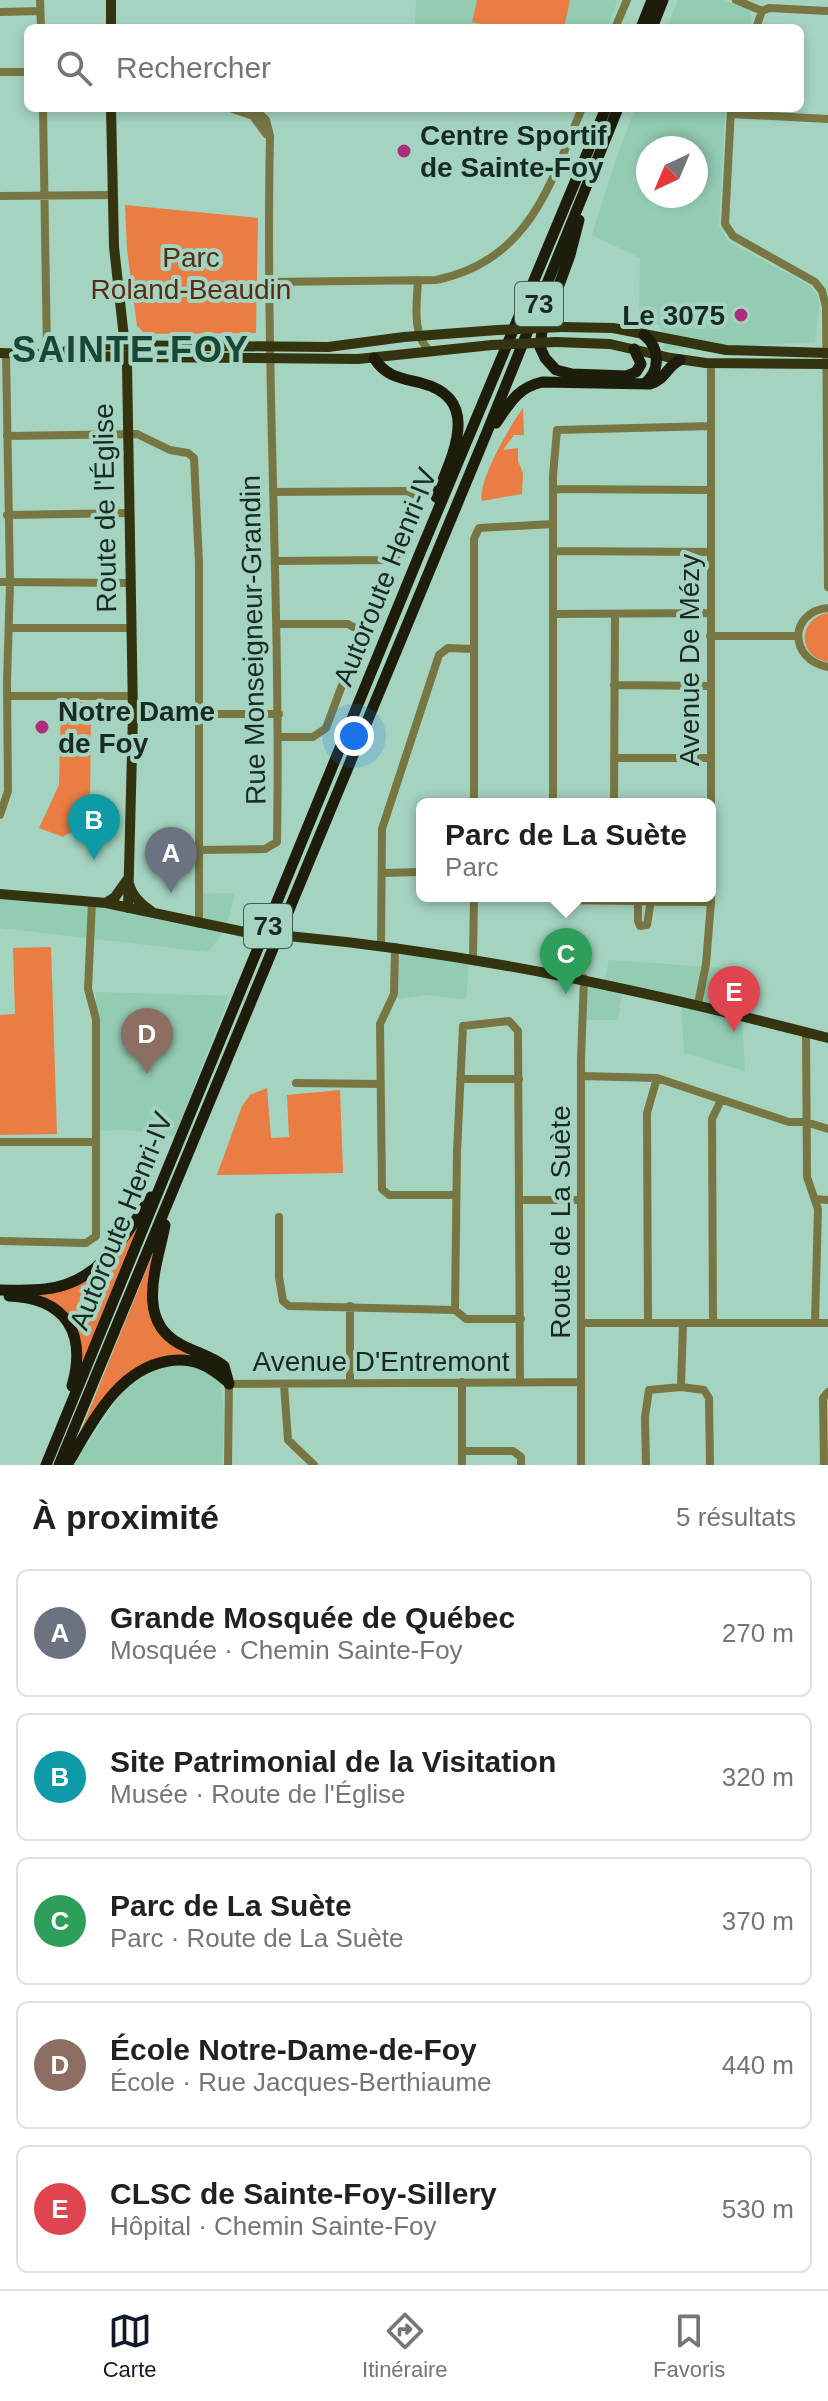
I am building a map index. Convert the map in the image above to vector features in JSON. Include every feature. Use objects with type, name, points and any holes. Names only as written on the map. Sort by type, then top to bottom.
[{"type":"highway","points":[[634,24],[643,0]]},
{"type":"highway","points":[[643,24],[652,0]]},
{"type":"highway","points":[[654,24],[663,0]]},
{"type":"highway","name":"Autoroute Henri-IV","points":[[46,1465],[604,112]]},
{"type":"highway","name":"Autoroute Henri-IV","points":[[59,1465],[616,112]]},
{"type":"highway","points":[[591,177],[570,255],[542,331],[540,347],[547,362],[562,372],[614,376],[632,374],[639,368],[640,360],[634,349]]},
{"type":"highway","points":[[644,335],[656,355],[654,373],[644,385]]},
{"type":"highway","points":[[374,358],[389,374],[438,390],[455,408],[458,437],[431,510],[432,525]]},
{"type":"highway","points":[[487,432],[512,397],[534,384],[644,385],[661,380],[670,366],[680,360]]},
{"type":"highway","points":[[0,1294],[64,1285],[95,1269],[127,1235],[167,1173]]},
{"type":"highway","points":[[169,1201],[153,1277],[155,1315],[166,1334],[177,1343],[224,1366],[229,1384]]},
{"type":"highway","points":[[0,1294],[45,1303],[57,1310],[67,1320],[76,1339],[76,1371],[55,1442]]},
{"type":"highway","points":[[67,1465],[121,1385],[150,1364],[191,1360],[211,1368],[229,1384]]},
{"type":"main road","points":[[111,0],[111,24]]},
{"type":"main road","name":"Route de l'Église","points":[[111,112],[114,247],[126,351],[128,434],[133,714],[128,908]]},
{"type":"main road","points":[[270,352],[419,336],[562,327],[613,328],[726,350],[827,359]]},
{"type":"main road","points":[[3,353],[270,352],[374,358],[492,345],[589,342],[711,363],[827,359]]},
{"type":"main road","points":[[106,903],[126,885],[128,878]]},
{"type":"main road","points":[[128,878],[131,890],[143,906],[156,914]]},
{"type":"main road","points":[[0,894],[106,903],[254,934]]},
{"type":"main road","points":[[288,936],[473,958],[584,978],[828,1038]]},
{"type":"street","points":[[40,0],[41,24]]},
{"type":"street","points":[[617,24],[627,0]]},
{"type":"street","points":[[736,0],[762,11],[769,8],[828,11]]},
{"type":"street","points":[[0,12],[40,11]]},
{"type":"street","points":[[757,24],[762,11]]},
{"type":"street","points":[[0,72],[24,72]]},
{"type":"street","points":[[43,112],[48,353]]},
{"type":"street","points":[[240,112],[255,118],[270,146]]},
{"type":"street","points":[[258,112],[266,120],[270,146]]},
{"type":"street","points":[[268,282],[436,280],[471,270],[496,256],[517,238],[534,215],[580,112]]},
{"type":"street","points":[[731,112],[727,229],[733,236],[815,282],[822,291],[826,307],[828,587]]},
{"type":"street","points":[[743,112],[828,119]]},
{"type":"street","name":"Rue Monseigneur-Grandin","points":[[199,850],[265,849],[277,842],[279,714],[268,282],[270,146]]},
{"type":"street","points":[[0,196],[112,195]]},
{"type":"street","points":[[418,280],[419,336],[431,352]]},
{"type":"street","points":[[0,815],[8,791],[9,628],[5,582],[7,436],[3,353]]},
{"type":"street","name":"Avenue De Mézy","points":[[710,798],[711,363]]},
{"type":"street","points":[[553,798],[553,489],[557,430],[711,426]]},
{"type":"street","points":[[7,436],[128,434],[145,436],[170,450],[188,453],[194,458],[199,563],[199,924]]},
{"type":"street","points":[[553,489],[711,490]]},
{"type":"street","points":[[274,492],[407,491],[417,496],[419,510],[402,552],[388,560],[276,561]]},
{"type":"street","points":[[7,515],[129,513]]},
{"type":"street","points":[[474,798],[474,539],[479,528],[553,524]]},
{"type":"street","points":[[555,551],[711,552]]},
{"type":"street","points":[[5,582],[130,583]]},
{"type":"street","points":[[828,608],[810,613],[798,636],[803,655],[819,666],[828,667]]},
{"type":"street","points":[[553,614],[710,613]]},
{"type":"street","points":[[614,798],[615,614]]},
{"type":"street","points":[[277,624],[348,624],[362,632],[326,728],[313,737],[279,737]]},
{"type":"street","points":[[9,628],[131,628]]},
{"type":"street","points":[[710,636],[798,636]]},
{"type":"street","points":[[381,945],[382,829],[439,655],[448,648],[473,649]]},
{"type":"street","points":[[614,685],[711,686]]},
{"type":"street","points":[[7,696],[132,696]]},
{"type":"street","points":[[133,714],[279,714]]},
{"type":"street","points":[[615,758],[711,758]]},
{"type":"street","points":[[382,873],[416,872]]},
{"type":"street","points":[[0,1241],[86,1243],[95,1238],[96,1019],[88,989],[92,902]]},
{"type":"street","points":[[473,958],[474,902]]},
{"type":"street","points":[[638,902],[640,926],[647,925],[651,902]]},
{"type":"street","name":"Avenue De Mézy","points":[[698,1004],[706,964],[711,902]]},
{"type":"street","points":[[395,947],[394,994],[380,1024],[382,1189],[389,1195],[456,1195]]},
{"type":"street","name":"Route de La Suète","points":[[581,1465],[584,978]]},
{"type":"street","points":[[455,1310],[463,1026],[509,1021],[517,1026],[519,1079],[520,1382]]},
{"type":"street","points":[[806,1032],[807,1177],[818,1209],[815,1323]]},
{"type":"street","points":[[582,1076],[657,1078],[789,1122],[806,1122],[828,1129]]},
{"type":"street","points":[[648,1322],[647,1113],[657,1078]]},
{"type":"street","points":[[460,1079],[519,1079]]},
{"type":"street","points":[[296,1083],[380,1084]]},
{"type":"street","points":[[713,1323],[712,1119],[721,1100]]},
{"type":"street","points":[[0,1142],[95,1142]]},
{"type":"street","points":[[815,1199],[828,1200]]},
{"type":"street","points":[[521,1200],[581,1200]]},
{"type":"street","points":[[279,1217],[279,1277],[283,1301],[289,1306],[455,1310],[466,1319],[521,1319]]},
{"type":"street","points":[[817,1259],[828,1259]]},
{"type":"street","points":[[350,1306],[350,1383]]},
{"type":"street","points":[[582,1323],[828,1323]]},
{"type":"street","points":[[681,1387],[683,1323]]},
{"type":"street","points":[[462,1382],[462,1465]]},
{"type":"street","name":"Avenue D'Entremont","points":[[229,1384],[581,1382]]},
{"type":"street","points":[[228,1465],[229,1384]]},
{"type":"street","points":[[284,1384],[288,1440],[314,1465]]},
{"type":"street","points":[[646,1465],[645,1417],[649,1390],[681,1387],[704,1390],[709,1398],[710,1465]]},
{"type":"street","points":[[825,1462],[823,1398],[828,1392]]},
{"type":"street","points":[[462,1451],[513,1451],[521,1457],[521,1465]]},
{"type":"shaded area","points":[[416,0],[618,0],[609,24],[415,24]]},
{"type":"shaded area","points":[[678,0],[724,0],[750,11],[752,22],[751,24],[669,24]]},
{"type":"shaded area","points":[[634,112],[725,112],[719,226],[728,241],[810,286],[817,295],[819,305],[815,342],[663,350],[664,337],[660,326],[652,321],[639,320],[640,258],[592,235]]},
{"type":"shaded area","points":[[235,893],[226,929],[208,952],[0,928],[0,894],[106,903],[198,924],[199,894]]},
{"type":"shaded area","points":[[399,956],[469,963],[466,999],[425,995],[398,999]]},
{"type":"shaded area","points":[[609,960],[739,969],[745,1071],[684,1053],[681,1000],[623,988],[618,1020],[583,1020],[584,978],[604,983]]},
{"type":"shaded area","points":[[96,992],[229,996],[175,1136],[125,1130],[95,1131]]},
{"type":"shaded area","points":[[169,1364],[193,1365],[221,1380],[224,1418],[222,1465],[73,1465],[125,1388]]},
{"type":"green space","points":[[477,0],[570,0],[565,24],[472,22]]},
{"type":"green space","name":"Parc Roland-Beaudin","points":[[125,205],[258,218],[256,333],[145,334],[137,326]]},
{"type":"green space","points":[[523,408],[524,435],[514,435],[503,450],[518,448],[518,461],[523,473],[522,494],[482,501],[490,467]]},
{"type":"green space","points":[[828,613],[828,662],[811,653],[805,638],[811,622]]},
{"type":"green space","points":[[61,702],[91,702],[90,808],[82,831],[63,837],[39,828],[59,785]]},
{"type":"green space","points":[[51,947],[57,1134],[0,1135],[0,1015],[15,1014],[13,948]]},
{"type":"green space","points":[[267,1088],[271,1138],[289,1137],[287,1095],[340,1090],[343,1173],[217,1175],[242,1106],[250,1095]]},
{"type":"green space","points":[[141,1223],[82,1366],[77,1331],[35,1296],[63,1288]]},
{"type":"green space","points":[[156,1246],[151,1273],[160,1334],[176,1347],[212,1363],[146,1363],[78,1438]]},
{"type":"place","name":"Centre Sportif de Sainte-Foy","points":[[404,151]]},
{"type":"place","name":"Le 3075","points":[[741,315]]},
{"type":"place","name":"Notre Dame de Foy","points":[[42,727]]},
{"type":"place","name":"Site Patrimonial de la Visitation","points":[[94,860]]},
{"type":"place","name":"Grande Mosquée de Québec","points":[[171,893]]},
{"type":"place","name":"Parc de La Suète","points":[[566,994]]},
{"type":"place","name":"CLSC de Sainte-Foy-Sillery","points":[[734,1032]]},
{"type":"place","name":"École Notre-Dame-de-Foy","points":[[147,1074]]},
{"type":"district","name":"SAINTE-FOY","points":[[131,349]]}]
